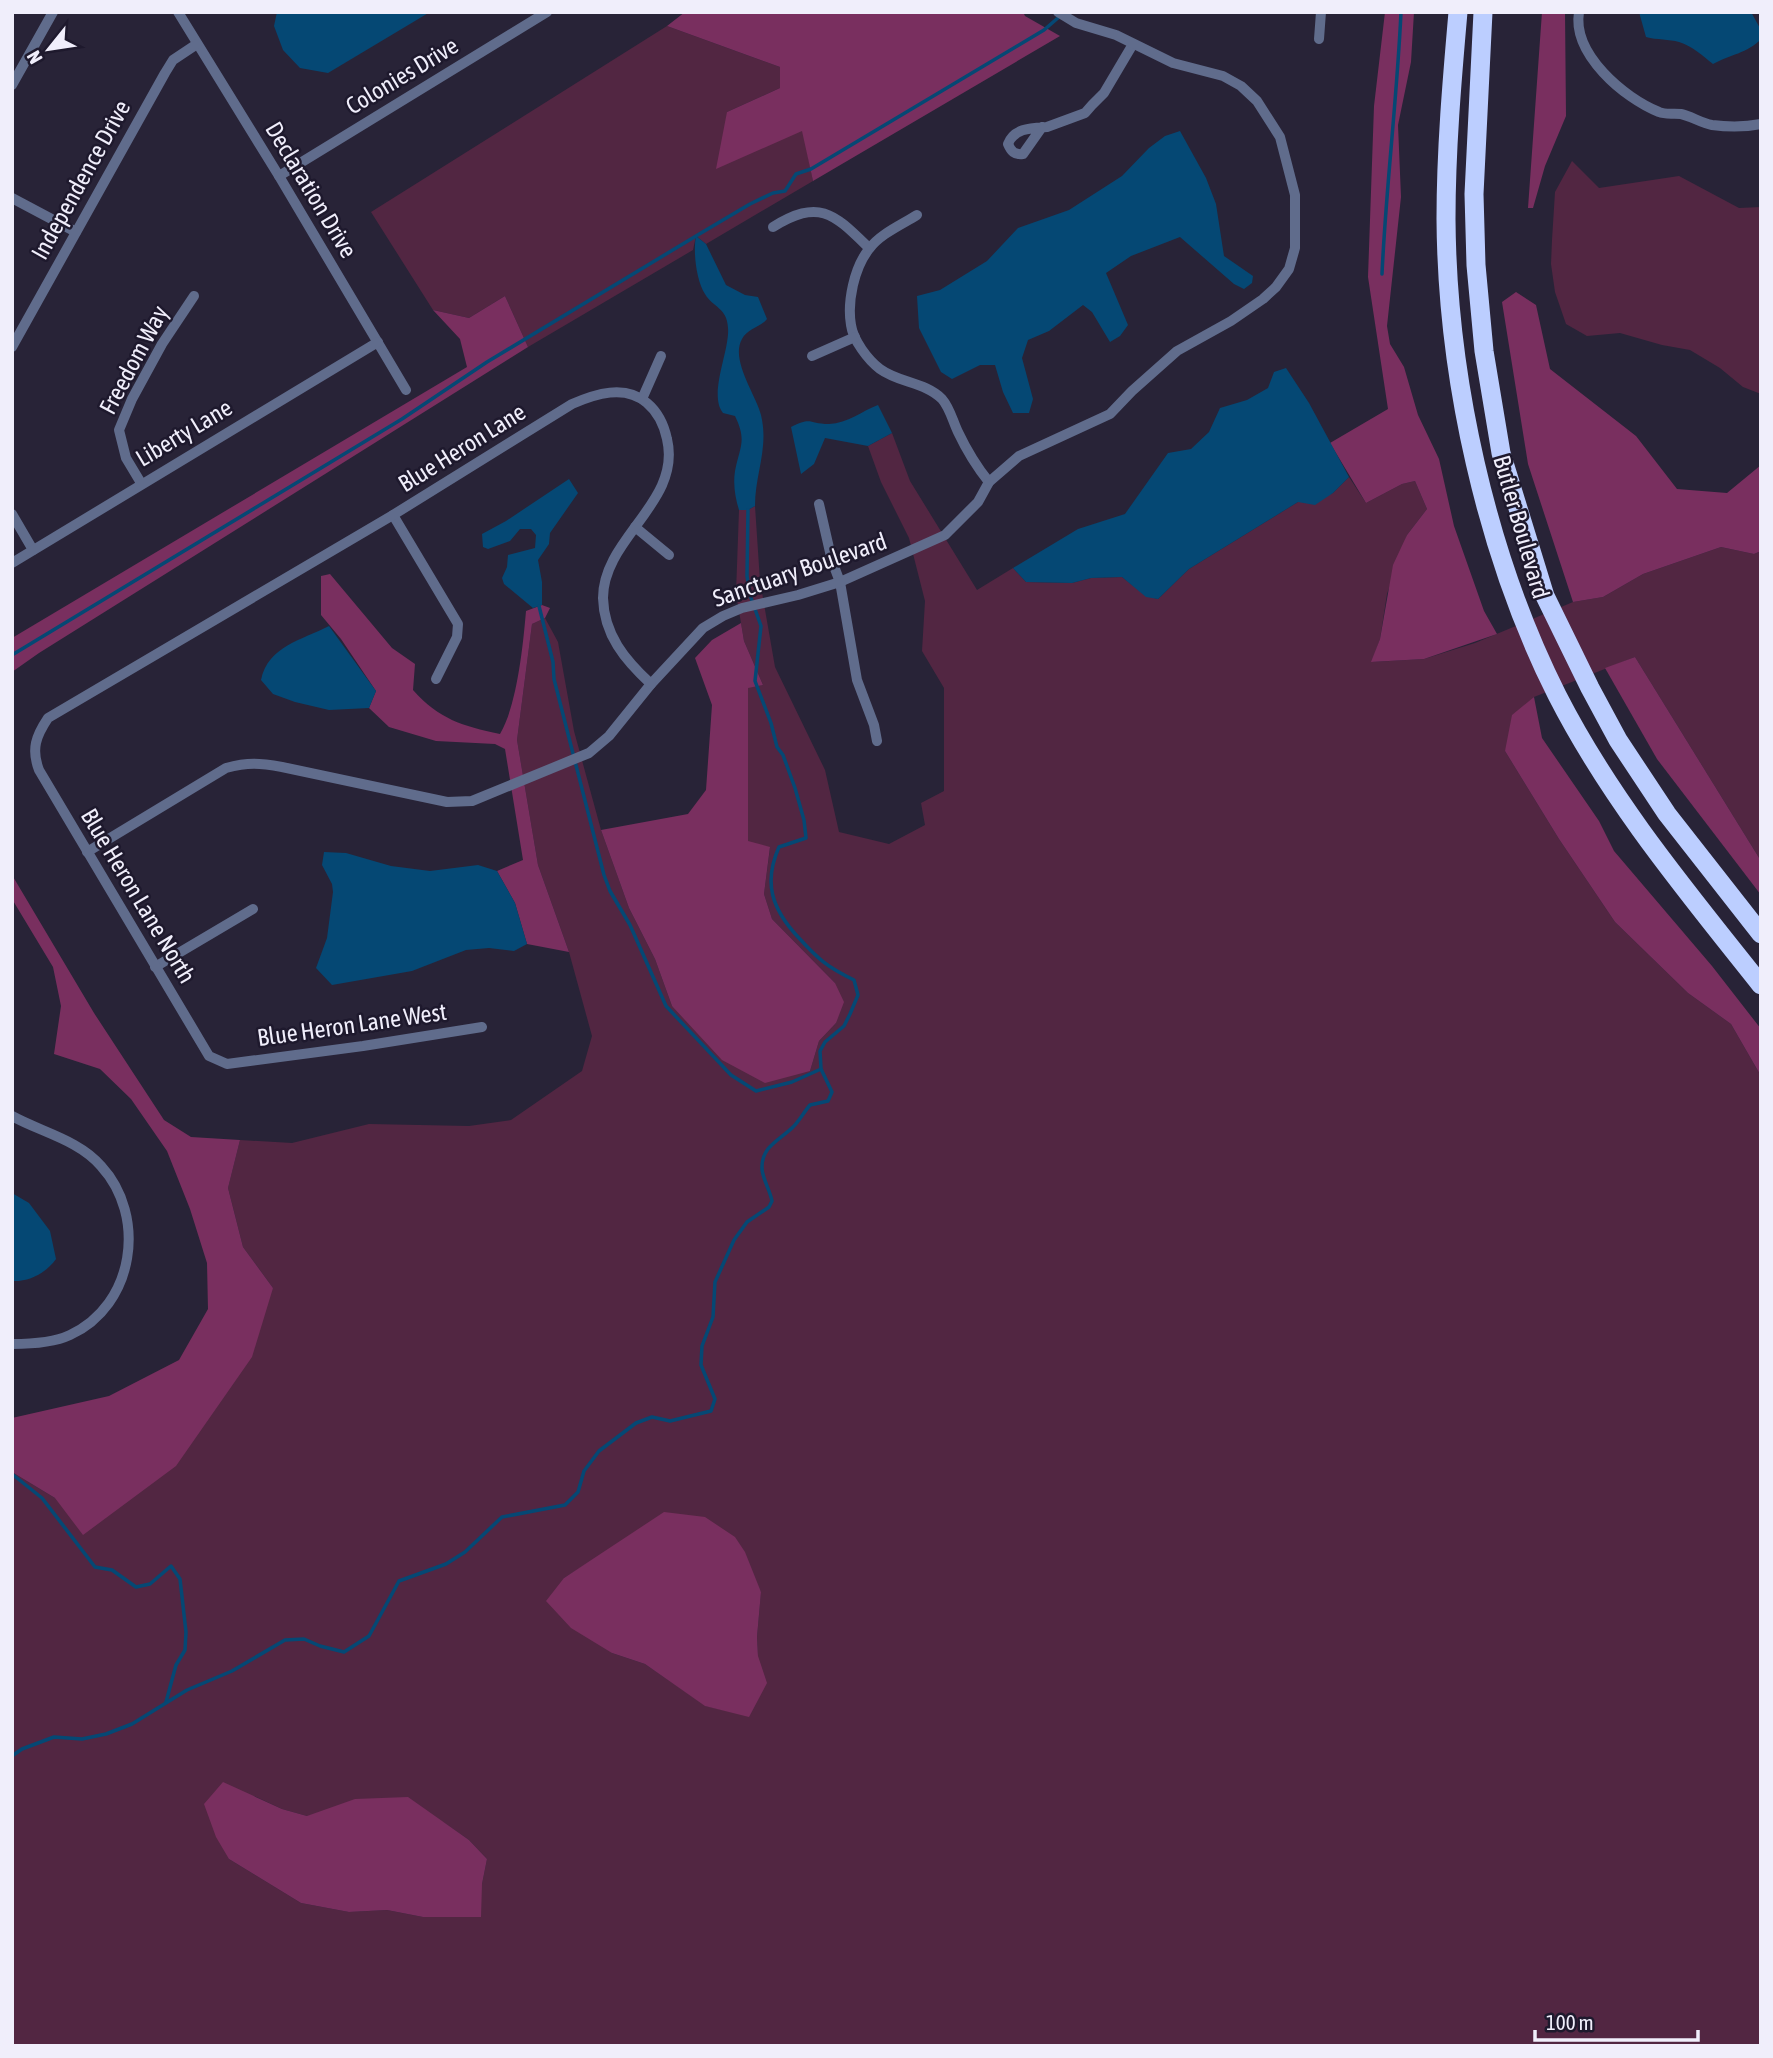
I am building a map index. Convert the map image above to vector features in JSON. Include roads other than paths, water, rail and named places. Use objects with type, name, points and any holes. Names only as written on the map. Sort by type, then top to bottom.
[{"type":"highway","name":"Butler Boulevard","points":[[1458,12],[1446,218],[1451,321],[1461,398],[1482,489],[1520,612],[1557,695],[1626,810],[1761,985]]},
{"type":"highway","name":"Butler Boulevard","points":[[1483,12],[1474,194],[1476,265],[1484,351],[1501,453],[1545,596],[1618,740],[1667,814],[1761,934]]},
{"type":"highway","points":[[1476,138],[1494,12]]},
{"type":"street","points":[[12,85],[52,12]]},
{"type":"street","name":"Declaration Drive","points":[[178,12],[406,390]]},
{"type":"street","name":"Colonies Drive","points":[[279,176],[547,12]]},
{"type":"street","name":"Sanctuary Boulevard","points":[[87,852],[226,768],[242,764],[255,762],[282,766],[447,802],[472,801],[589,753],[609,736],[651,684],[703,628],[743,608],[840,582],[945,535],[978,502],[989,482],[1019,456],[1110,414],[1178,351],[1263,299],[1289,269],[1295,238],[1295,195],[1280,137],[1257,101],[1241,86],[1223,76],[1172,63],[1116,35],[1076,23],[1058,12]]},
{"type":"street","points":[[1320,39],[1321,12]]},
{"type":"street","points":[[1580,12],[1577,24],[1584,45],[1600,69],[1630,97],[1662,113],[1682,114],[1711,124],[1761,124]]},
{"type":"street","name":"Independence Drive","points":[[12,347],[164,73],[173,60],[197,44]]},
{"type":"street","points":[[1042,127],[1085,113],[1104,93],[1133,44]]},
{"type":"street","points":[[12,198],[76,232]]},
{"type":"street","points":[[772,227],[788,218],[823,212],[840,220],[869,248]]},
{"type":"street","points":[[917,215],[869,248],[857,271],[850,311],[851,327],[871,361],[881,370],[899,380],[924,387],[940,397],[946,404],[969,455],[989,482]]},
{"type":"street","name":"Freedom Way","points":[[141,483],[126,458],[119,430],[132,399],[162,345],[194,296]]},
{"type":"street","points":[[812,356],[855,337]]},
{"type":"street","name":"Liberty Lane","points":[[12,563],[378,342]]},
{"type":"street","points":[[651,684],[614,643],[605,623],[603,596],[609,570],[667,475],[670,453],[665,431],[657,411],[642,399],[661,356]]},
{"type":"street","name":"Blue Heron Lane","points":[[37,738],[48,718],[393,515],[572,404],[612,392],[626,393],[642,399]]},
{"type":"street","points":[[819,504],[832,561],[840,582],[857,680],[874,725],[877,741]]},
{"type":"street","points":[[12,514],[33,550]]},
{"type":"street","points":[[393,515],[458,624],[457,637],[436,678]]},
{"type":"street","points":[[635,527],[669,555]]},
{"type":"street","name":"Blue Heron Lane North","points":[[37,738],[34,757],[39,769],[87,852],[209,1056],[227,1064]]},
{"type":"street","points":[[155,967],[253,909]]},
{"type":"street","name":"Blue Heron Lane West","points":[[227,1064],[482,1027]]},
{"type":"street","points":[[12,1116],[78,1148],[100,1163],[124,1203],[129,1225],[129,1243],[128,1262],[120,1282],[109,1303],[94,1319],[71,1335],[49,1342],[12,1344]]},
{"type":"water","points":[[277,12],[430,12],[328,73],[300,68],[283,50],[274,26]]},
{"type":"water","points":[[1639,12],[1751,12],[1761,30],[1761,39],[1744,51],[1713,64],[1684,44],[1646,37]]},
{"type":"water","points":[[1180,131],[1206,178],[1216,204],[1224,256],[1253,276],[1252,283],[1244,289],[1234,284],[1180,237],[1131,256],[1106,273],[1128,325],[1120,336],[1110,342],[1092,312],[1083,305],[1049,331],[1028,340],[1022,358],[1033,399],[1029,413],[1013,413],[995,365],[980,365],[952,379],[941,372],[919,328],[917,296],[940,290],[987,261],[1018,228],[1069,210],[1122,176],[1149,148],[1165,136]]},
{"type":"water","points":[[696,236],[706,244],[726,285],[745,295],[758,297],[767,319],[744,336],[739,347],[741,367],[761,415],[763,427],[763,450],[755,506],[748,510],[739,510],[734,481],[741,432],[735,416],[723,413],[719,405],[719,384],[728,337],[727,321],[708,299],[699,281]]},
{"type":"water","points":[[1286,368],[1309,403],[1349,477],[1333,493],[1315,505],[1298,502],[1189,569],[1158,599],[1146,597],[1122,577],[1091,578],[1072,583],[1026,582],[1013,568],[1078,529],[1125,514],[1168,453],[1191,449],[1209,432],[1220,408],[1247,400],[1268,388],[1274,372]]},
{"type":"water","points":[[878,405],[892,433],[868,446],[825,438],[814,464],[801,474],[791,427],[807,421],[836,423]]},
{"type":"water","points":[[569,479],[578,493],[550,533],[549,544],[538,560],[542,605],[533,608],[504,584],[502,578],[508,555],[535,548],[536,535],[531,529],[520,529],[510,541],[488,549],[483,547],[482,534]]},
{"type":"water","points":[[329,626],[376,691],[369,708],[329,710],[295,702],[273,694],[261,680],[265,668],[278,652]]},
{"type":"water","points":[[324,852],[346,853],[391,866],[430,871],[478,865],[497,871],[515,903],[527,944],[514,951],[489,948],[466,950],[412,971],[332,985],[316,968],[327,938],[333,892],[322,865]]},
{"type":"water","points":[[12,1193],[29,1203],[50,1231],[56,1259],[37,1276],[18,1281],[12,1281]]},
{"type":"waterway","points":[[1382,274],[1401,12]]},
{"type":"waterway","points":[[12,655],[402,419],[487,362],[696,236],[750,204],[773,193],[785,191],[796,174],[811,169],[1044,30],[1059,17]]},
{"type":"waterway","points":[[12,1756],[22,1749],[54,1737],[82,1739],[106,1734],[132,1724],[187,1690],[232,1671],[285,1640],[304,1639],[344,1652],[369,1636],[399,1581],[446,1564],[465,1552],[502,1517],[565,1505],[578,1492],[584,1471],[599,1451],[636,1423],[652,1417],[670,1421],[711,1411],[715,1399],[701,1365],[702,1346],[713,1317],[715,1282],[734,1240],[747,1222],[769,1207],[772,1201],[762,1169],[768,1149],[793,1127],[810,1105],[828,1101],[832,1092],[821,1069],[820,1051],[825,1042],[844,1026],[858,995],[854,980],[823,962],[789,927],[776,906],[773,895],[772,872],[779,847],[806,838],[795,788],[783,755],[777,747],[755,681],[761,626],[750,595],[747,576],[748,510]]},
{"type":"waterway","points":[[539,606],[553,662],[554,679],[604,875],[630,925],[666,1006],[731,1075],[756,1091],[792,1082],[821,1069]]},
{"type":"waterway","points":[[12,1474],[42,1498],[95,1567],[112,1570],[136,1587],[150,1584],[171,1566],[180,1579],[186,1632],[185,1650],[176,1665],[166,1702]]}]
